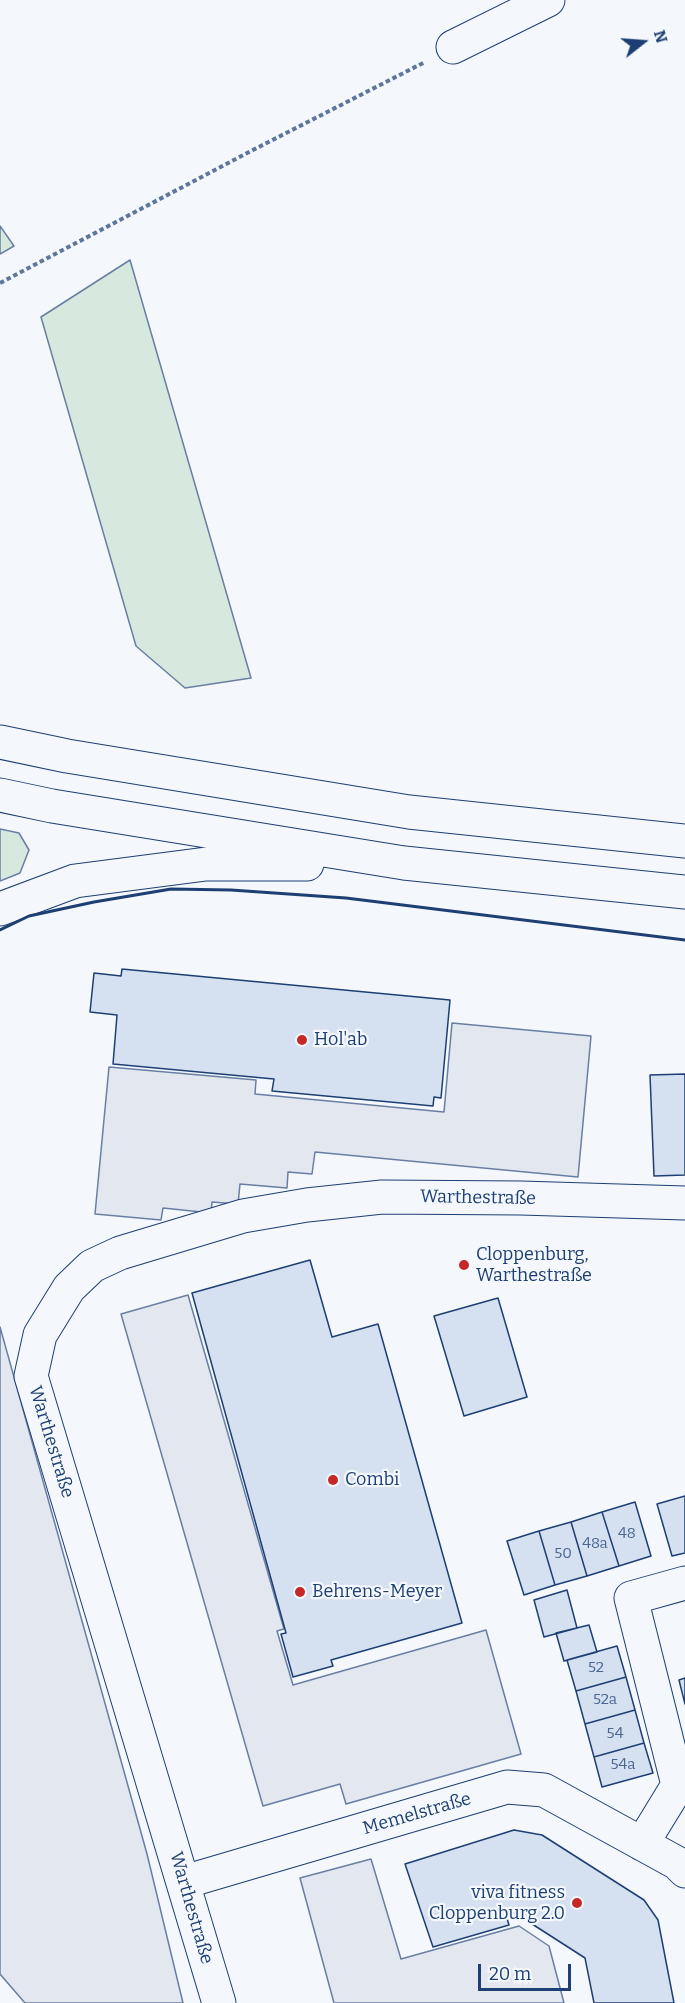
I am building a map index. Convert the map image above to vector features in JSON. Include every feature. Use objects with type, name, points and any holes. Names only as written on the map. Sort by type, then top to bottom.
[{"type":"main road","points":[[453,47],[548,0]]},
{"type":"main road","points":[[0,742],[68,756],[409,812],[685,841]]},
{"type":"main road","points":[[0,795],[52,806],[404,863],[685,892]]},
{"type":"main road","points":[[0,909],[75,881],[206,864],[404,863]]},
{"type":"main road","name":"Warthestraße","points":[[219,2003],[31,1376],[40,1335],[69,1288],[92,1266],[120,1253],[243,1216],[307,1205],[382,1197],[685,1203]]},
{"type":"main road","points":[[642,1844],[678,1785],[631,1598],[685,1583]]},
{"type":"main road","name":"Memelstraße","points":[[184,1882],[507,1787],[544,1790],[677,1863],[685,1871]]},
{"type":"path","points":[[0,284],[453,47]]},
{"type":"shaded area","points":[[0,226],[14,246],[0,254]]},
{"type":"shaded area","points":[[130,260],[251,678],[185,688],[136,646],[41,317]]},
{"type":"shaded area","points":[[0,829],[19,833],[29,850],[20,873],[0,881]]},
{"type":"shaded area","points":[[452,1023],[591,1036],[578,1177],[315,1152],[312,1174],[288,1172],[287,1188],[240,1184],[238,1204],[212,1202],[211,1213],[163,1208],[161,1220],[95,1214],[109,1067],[256,1080],[255,1094],[444,1112]]},
{"type":"shaded area","points":[[188,1295],[284,1629],[277,1631],[293,1685],[486,1630],[521,1754],[346,1804],[340,1784],[263,1806],[121,1314]]},
{"type":"shaded area","points":[[0,1327],[147,1854],[183,2003],[25,2003],[0,1974]]},
{"type":"shaded area","points":[[371,1859],[401,1959],[519,1926],[549,1946],[564,2003],[334,2003],[300,1878]]},
{"type":"building","points":[[122,969],[450,1000],[441,1098],[434,1097],[433,1106],[272,1091],[274,1079],[113,1064],[117,1015],[90,1012],[94,973],[121,976]]},
{"type":"building","points":[[685,1074],[685,1175],[654,1176],[650,1075]]},
{"type":"building","name":"Combi","points":[[310,1260],[332,1337],[378,1324],[462,1623],[331,1660],[333,1666],[293,1677],[281,1634],[286,1633],[192,1293]]},
{"type":"building","points":[[498,1298],[527,1397],[464,1416],[434,1316]]},
{"type":"building","points":[[685,1496],[685,1553],[672,1556],[657,1504]]},
{"type":"building","points":[[635,1502],[651,1556],[619,1566],[602,1512]]},
{"type":"building","points":[[602,1512],[619,1566],[587,1576],[571,1522]]},
{"type":"building","points":[[571,1522],[587,1576],[555,1585],[539,1531]]},
{"type":"building","points":[[539,1531],[555,1585],[524,1595],[507,1541]]},
{"type":"building","points":[[567,1590],[577,1628],[544,1637],[534,1600]]},
{"type":"building","points":[[589,1625],[597,1652],[564,1661],[556,1633]]},
{"type":"building","points":[[617,1646],[626,1677],[576,1691],[567,1660]]},
{"type":"building","points":[[626,1677],[635,1710],[585,1724],[576,1691]]},
{"type":"building","points":[[685,1678],[685,1704],[679,1680]]},
{"type":"building","points":[[635,1710],[644,1743],[594,1757],[585,1724]]},
{"type":"building","points":[[644,1743],[653,1773],[602,1787],[594,1757]]},
{"type":"building","points":[[514,1830],[542,1835],[644,1900],[658,1920],[674,2003],[594,2003],[585,1958],[515,1913],[506,1915],[509,1925],[433,1947],[405,1864]]},
{"type":"wall","points":[[0,930],[29,916],[171,889],[231,890],[346,898],[685,940]]},
{"type":"place","name":"Hol'ab","points":[[302,1040]]},
{"type":"place","name":"Cloppenburg, Warthestraße","points":[[464,1265]]},
{"type":"place","name":"Combi","points":[[333,1480]]},
{"type":"place","name":"Behrens-Meyer","points":[[300,1592]]},
{"type":"place","name":"viva fitness Cloppenburg 2.0","points":[[577,1903]]}]
